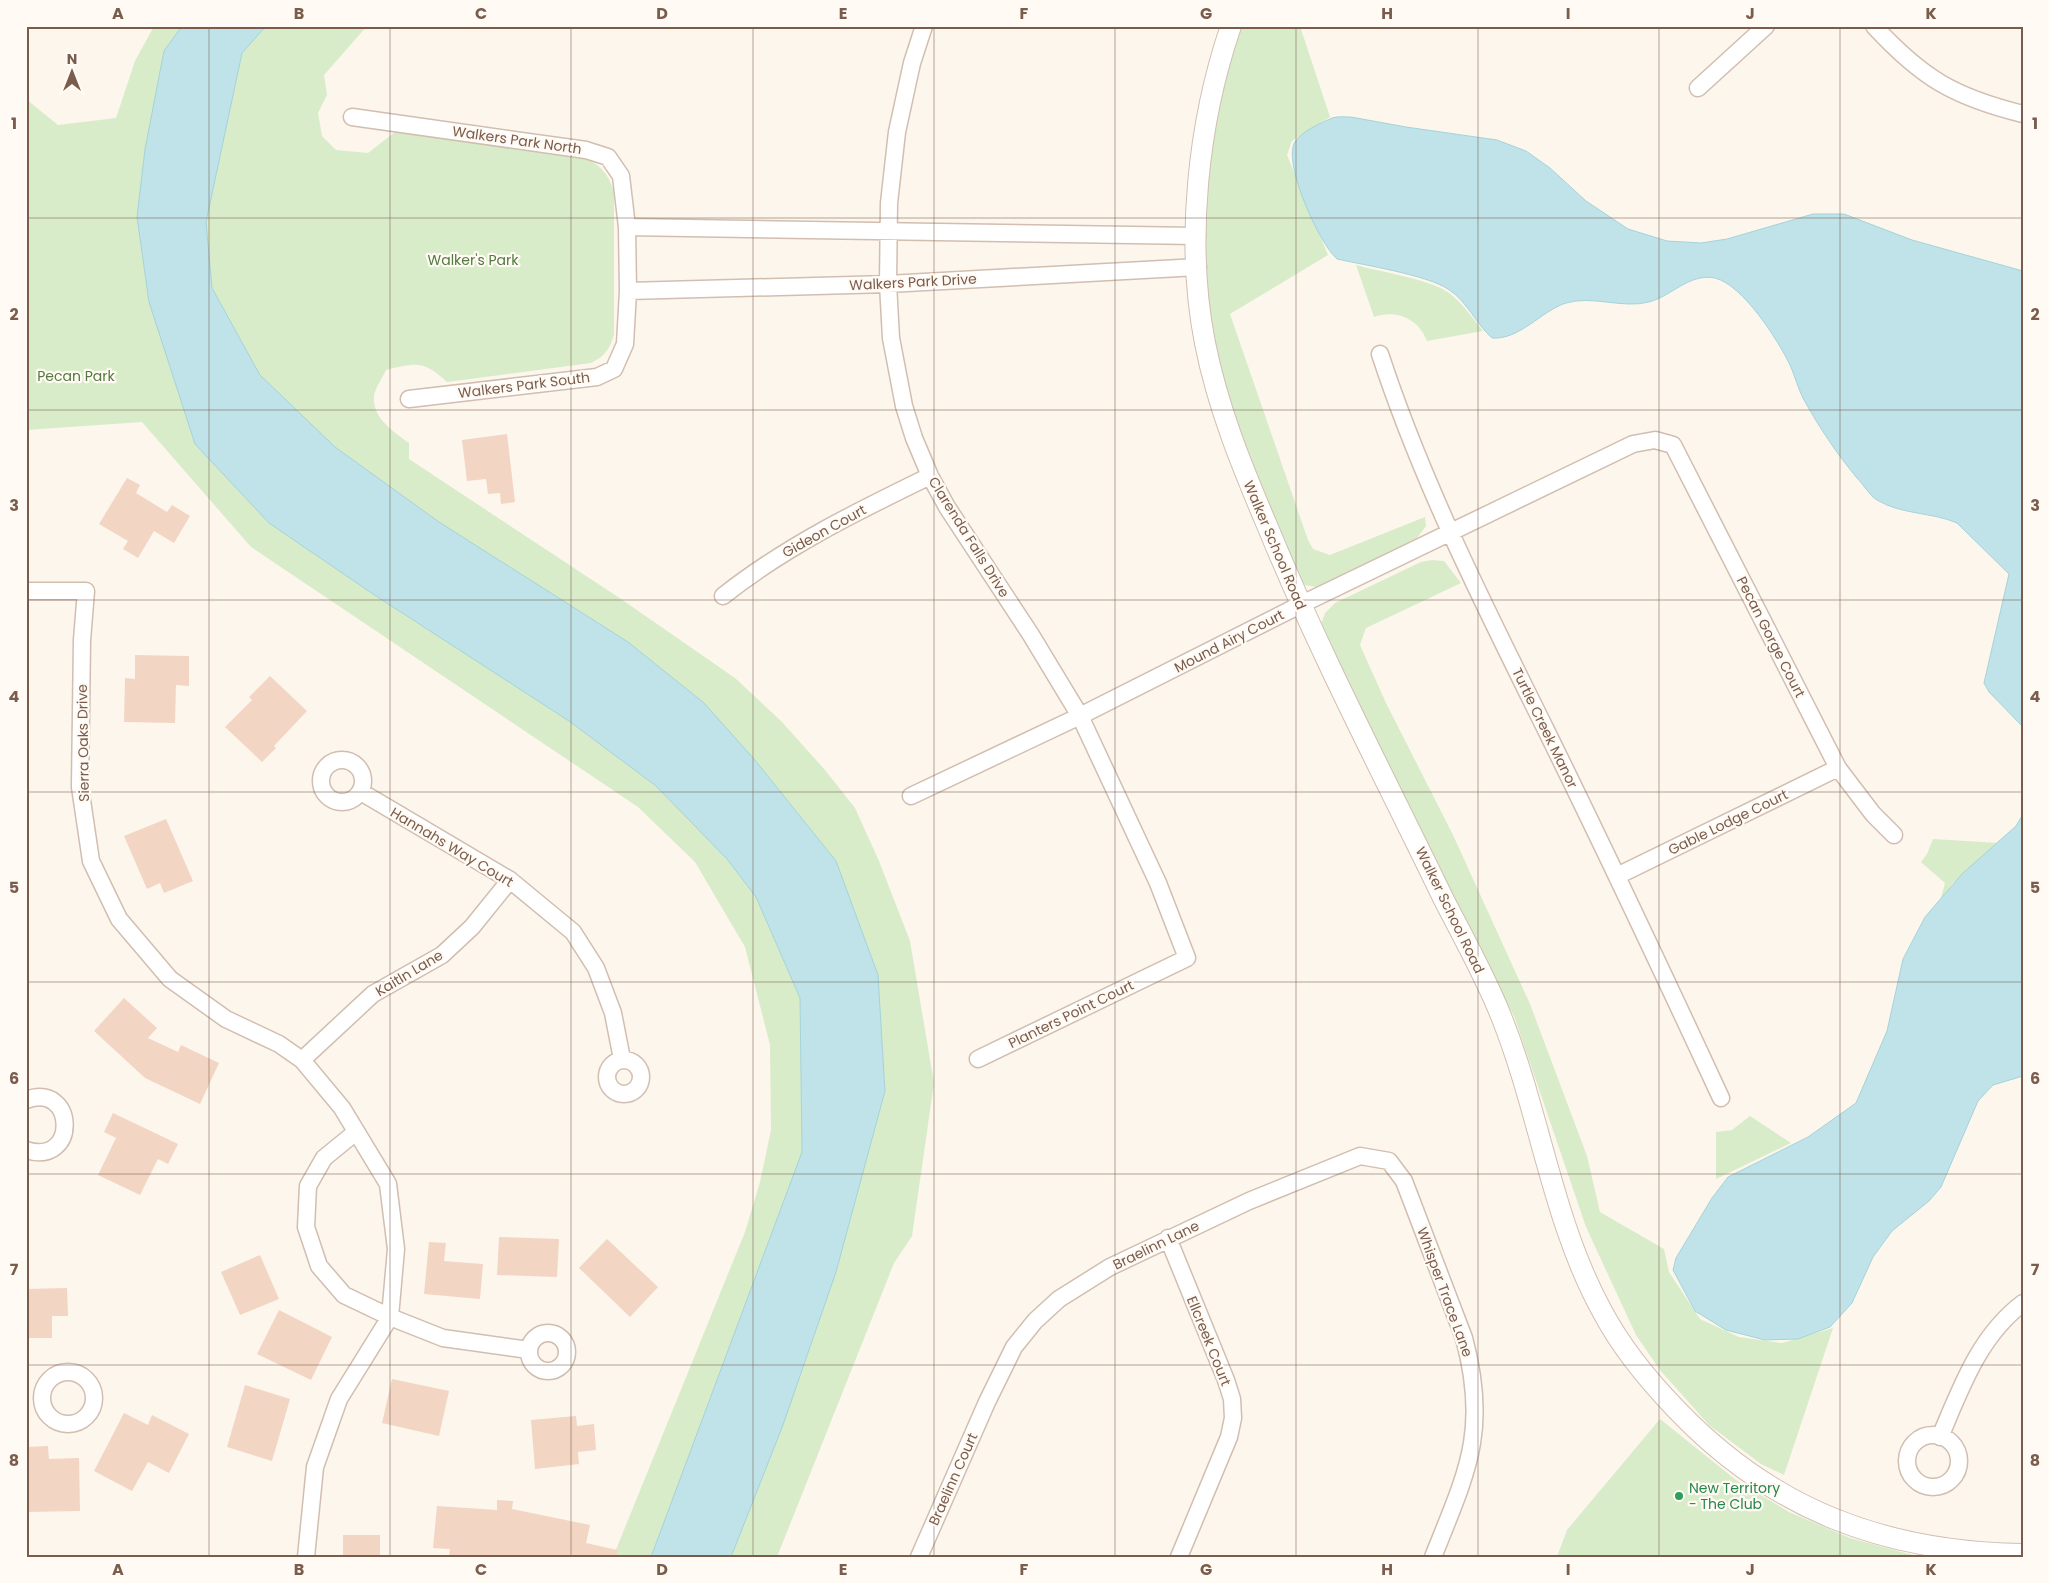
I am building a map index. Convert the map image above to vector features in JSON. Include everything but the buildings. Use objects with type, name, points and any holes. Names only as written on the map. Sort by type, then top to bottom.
[{"type":"street","name":"Walker School Road","points":[[1232,26],[1219,61],[1206,112],[1199,177],[1196,236],[1205,341],[1218,398],[1239,458],[1300,605],[1501,1015],[1541,1135],[1563,1218],[1584,1275],[1602,1311],[1622,1346],[1674,1407],[1704,1436],[1782,1494],[1814,1511],[1878,1536],[1975,1553],[2023,1554]]},
{"type":"street","points":[[1698,88],[1766,26]]},
{"type":"street","points":[[1874,26],[1908,61],[1928,76],[1967,97],[2023,114]]},
{"type":"street","name":"Clarenda Falls Drive","points":[[919,28],[898,132],[889,203],[888,284],[891,338],[904,406],[914,438],[930,476],[947,507],[1031,635],[1080,716],[1158,883],[1187,958],[1163,970]]},
{"type":"street","name":"Walkers Park North","points":[[352,117],[586,150],[608,158],[622,176],[627,227]]},
{"type":"street","points":[[627,227],[1196,236]]},
{"type":"street","name":"Walkers Park South","points":[[408,399],[597,377],[614,369],[625,344],[628,291],[627,227]]},
{"type":"street","name":"Walkers Park Drive","points":[[628,291],[888,284],[1198,267]]},
{"type":"street","name":"Turtle Creek Manor","points":[[1380,354],[1400,414],[1450,533],[1617,876],[1721,1098]]},
{"type":"street","name":"Mound Airy Court","points":[[911,796],[1080,716],[1300,605],[1634,444],[1656,440]]},
{"type":"street","name":"Pecan Gorge Court","points":[[1656,440],[1673,445],[1838,768],[1873,814],[1894,835]]},
{"type":"street","name":"Gideon Court","points":[[723,596],[780,555],[842,519],[930,476]]},
{"type":"street","name":"Sierra Oaks Drive","points":[[26,591],[86,591],[82,640],[80,787],[91,861],[118,919],[170,979],[226,1019],[280,1044],[302,1060],[342,1108],[388,1184],[396,1249],[390,1317],[339,1399],[315,1467],[306,1557]]},
{"type":"street","name":"Gable Lodge Court","points":[[1617,876],[1838,768]]},
{"type":"street","name":"Hannahs Way Court","points":[[361,792],[510,880],[573,932],[596,968],[613,1013],[622,1059]]},
{"type":"street","name":"Kaitln Lane","points":[[302,1060],[372,994],[442,955],[472,928],[510,880]]},
{"type":"street","name":"Planters Point Court","points":[[978,1059],[1163,970]]},
{"type":"street","points":[[26,1100],[38,1097],[49,1099],[58,1105],[64,1114],[66,1124],[64,1135],[58,1144],[49,1150],[38,1152],[26,1150]]},
{"type":"street","points":[[356,1132],[324,1158],[308,1186],[306,1227],[319,1266],[344,1294],[390,1317],[443,1338],[529,1350]]},
{"type":"street","name":"Braelinn Lane","points":[[987,1402],[1014,1347],[1035,1321],[1084,1282],[1168,1238],[1249,1201],[1360,1156],[1375,1159]]},
{"type":"street","name":"Whisper Trace Lane","points":[[1375,1159],[1389,1161],[1404,1181],[1464,1338],[1474,1384],[1475,1429],[1467,1473],[1433,1557]]},
{"type":"street","name":"Ellcreek Court","points":[[1168,1238],[1226,1380],[1232,1399],[1233,1418],[1222,1456],[1179,1557]]},
{"type":"street","points":[[1940,1437],[1970,1367],[1991,1334],[2023,1303]]},
{"type":"street","name":"Braelinn Court","points":[[919,1557],[987,1402]]},
{"type":"green space","points":[[154,26],[367,26],[324,75],[327,95],[318,113],[322,136],[336,150],[368,153],[395,132],[584,157],[603,171],[612,185],[614,192],[614,334],[609,348],[600,358],[591,363],[447,382],[432,370],[419,365],[386,370],[377,386],[374,404],[376,411],[385,423],[409,443],[409,459],[621,599],[735,678],[781,721],[825,770],[855,808],[879,861],[910,941],[934,1083],[912,1236],[894,1263],[777,1557],[613,1557],[745,1232],[760,1182],[771,1130],[770,1045],[745,947],[695,862],[638,807],[251,547],[142,422],[26,430],[26,99],[58,125],[116,118],[135,61]]},
{"type":"green space","points":[[1236,26],[1300,26],[1330,117],[1292,141],[1287,155],[1328,255],[1230,314],[1308,540],[1313,549],[1330,555],[1425,517],[1426,526],[1417,538],[1316,587],[1305,585],[1297,578],[1245,459],[1205,322],[1204,173]]},
{"type":"green space","points":[[1356,265],[1418,280],[1441,288],[1458,301],[1483,331],[1427,341],[1418,327],[1406,318],[1390,314],[1374,317]]},
{"type":"green space","points":[[1432,560],[1444,561],[1461,583],[1366,628],[1360,645],[1386,703],[1453,835],[1530,1004],[1587,1156],[1600,1212],[1664,1249],[1669,1272],[1700,1319],[1739,1337],[1782,1343],[1833,1328],[1784,1475],[1761,1464],[1709,1425],[1660,1370],[1636,1335],[1586,1227],[1514,1016],[1476,946],[1363,717],[1321,625],[1325,613],[1335,603],[1421,562]]},
{"type":"green space","points":[[1933,839],[1999,843],[1953,883],[1940,901],[1945,883],[1921,862],[1927,854]]},
{"type":"green space","points":[[1750,1116],[1791,1143],[1716,1179],[1716,1132],[1732,1130]]},
{"type":"green space","name":"New Territory - The Club","points":[[1660,1419],[1736,1480],[1789,1512],[1850,1538],[1920,1557],[1557,1557],[1567,1530]]},
{"type":"water","points":[[182,26],[266,26],[242,53],[206,222],[212,288],[260,375],[335,447],[439,522],[628,642],[704,703],[754,759],[836,861],[878,975],[885,1091],[836,1272],[783,1425],[731,1557],[651,1557],[802,1152],[800,998],[756,897],[727,859],[656,786],[569,721],[373,594],[269,523],[195,444],[149,302],[137,217],[145,149],[164,51]]},
{"type":"water","points":[[1334,117],[1351,117],[1497,140],[1526,151],[1550,168],[1586,201],[1628,229],[1667,241],[1701,243],[1727,239],[1813,214],[1844,214],[1912,240],[2023,271],[2023,727],[1989,692],[1984,683],[2009,574],[1957,523],[1887,505],[1872,496],[1842,459],[1816,420],[1802,396],[1790,365],[1768,328],[1737,291],[1715,278],[1706,277],[1689,282],[1657,299],[1639,304],[1587,300],[1576,301],[1557,307],[1512,334],[1492,338],[1461,300],[1448,289],[1426,279],[1337,259],[1330,251],[1306,206],[1295,172],[1292,158],[1293,147],[1303,133],[1315,126]]},
{"type":"water","points":[[2023,814],[2023,1076],[1993,1085],[1978,1101],[1941,1187],[1929,1201],[1892,1231],[1873,1257],[1852,1303],[1830,1327],[1798,1339],[1765,1340],[1726,1330],[1695,1311],[1673,1270],[1676,1258],[1712,1198],[1728,1177],[1808,1137],[1856,1103],[1887,1031],[1903,959],[1925,917],[1962,874],[2016,826]]},
{"type":"place","name":"New Territory - The Club","points":[[1679,1496]]},
{"type":"park label","name":"Walker's Park","points":[[473,260]]},
{"type":"park label","name":"Pecan Park","points":[[76,376]]}]
